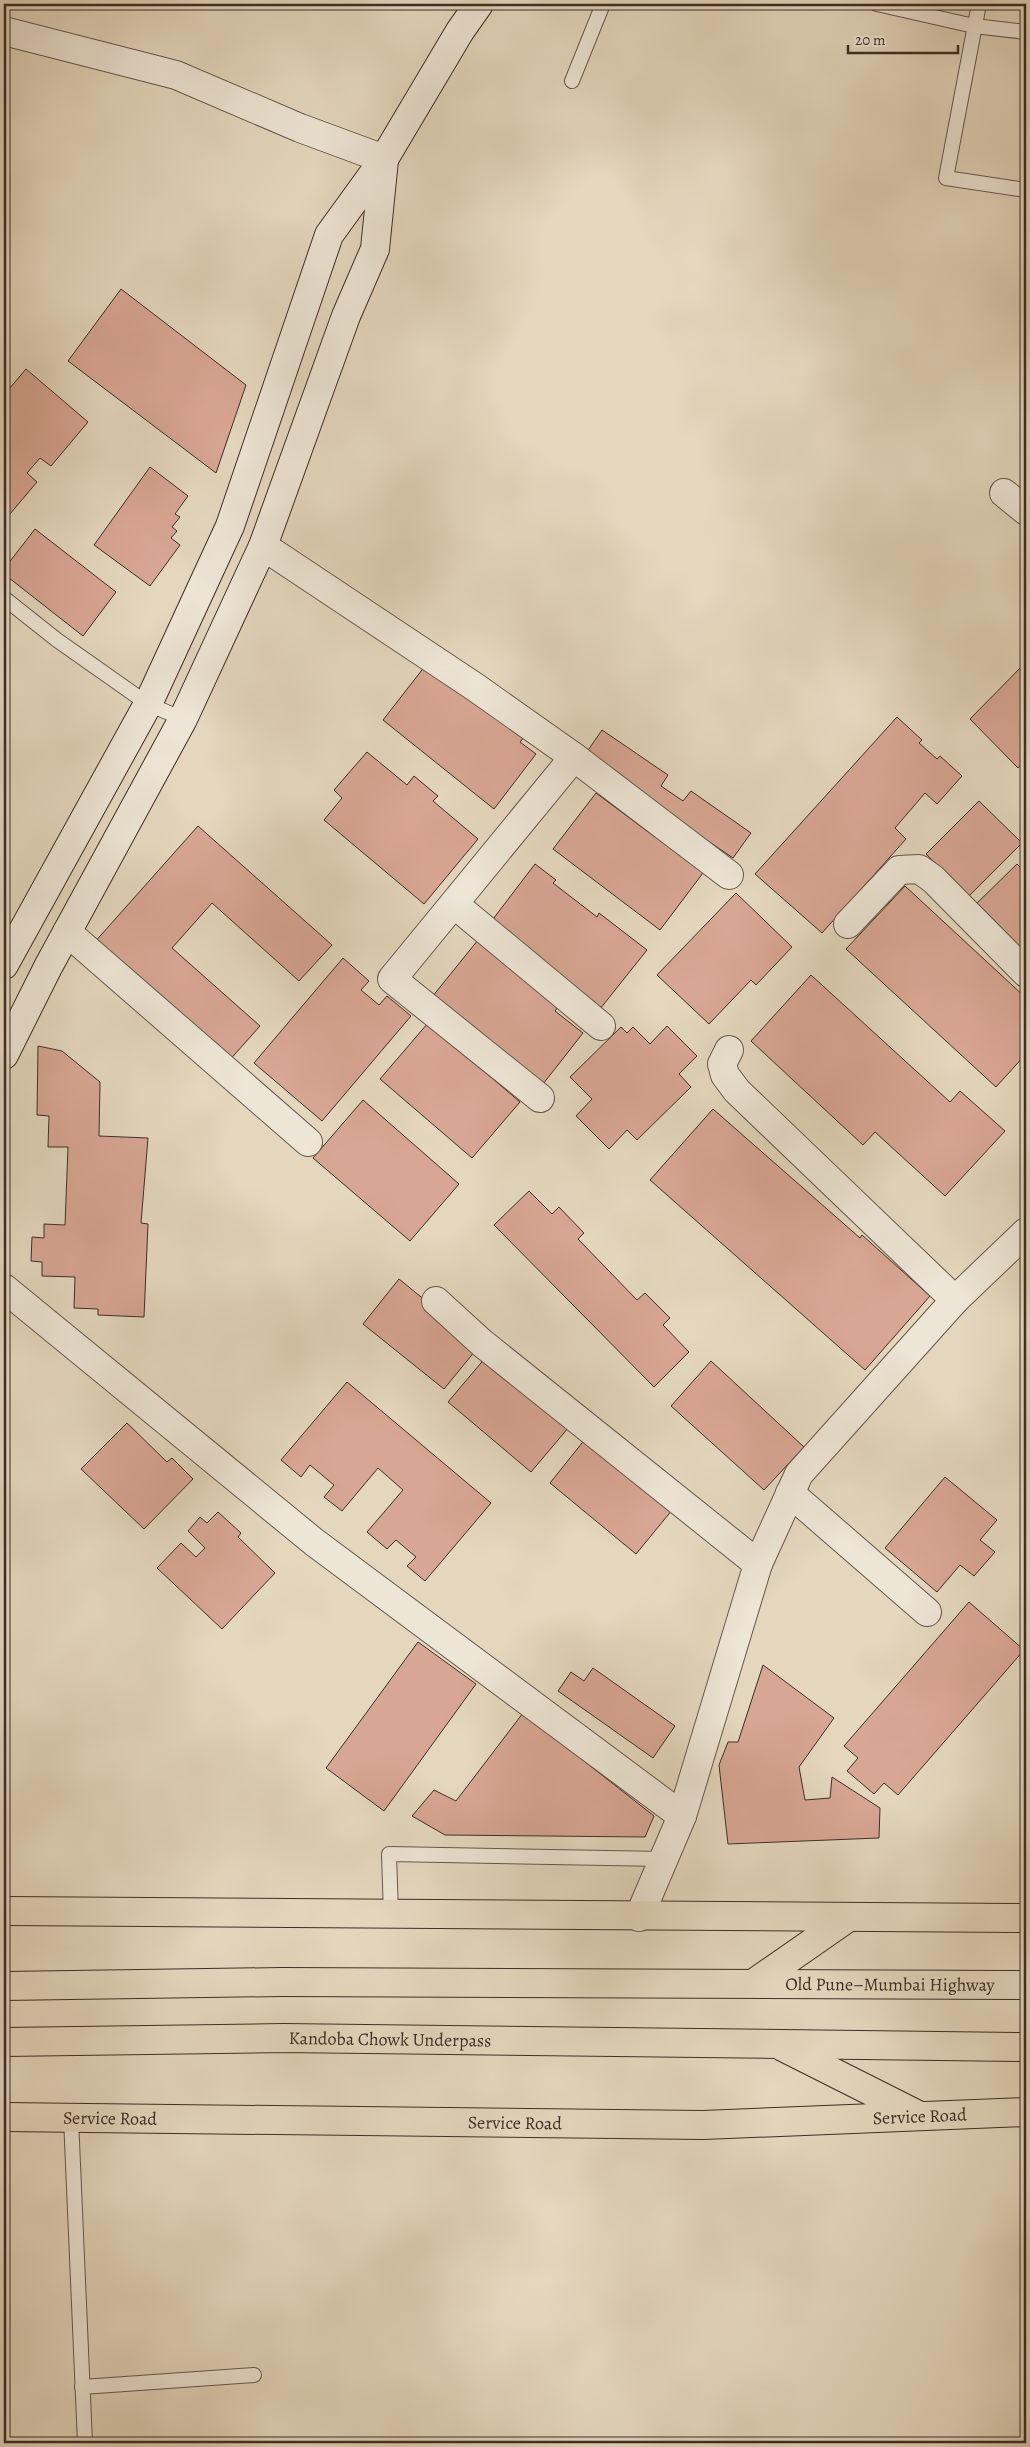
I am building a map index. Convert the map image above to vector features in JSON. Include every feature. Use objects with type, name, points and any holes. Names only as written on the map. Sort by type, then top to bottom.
[{"type":"main road","points":[[4,1911],[638,1917],[1026,1918]]},
{"type":"main road","points":[[4,1986],[281,1982],[754,1983],[849,1918]]},
{"type":"main road","name":"Old Pune–Mumbai Highway","points":[[754,1983],[1026,1985]]},
{"type":"main road","name":"Kandoba Chowk Underpass","points":[[4,2042],[292,2038],[777,2044]]},
{"type":"main road","points":[[777,2044],[1026,2047]]},
{"type":"main road","points":[[777,2044],[920,2116]]},
{"type":"main road","name":"Service Road","points":[[4,2117],[703,2125],[1026,2112]]},
{"type":"street","points":[[4,965],[148,704],[230,526],[329,235],[384,158],[478,4]]},
{"type":"street","points":[[4,31],[176,76],[300,128],[384,158]]},
{"type":"street","points":[[4,1055],[12,1036],[67,932],[183,719],[263,546],[346,316],[374,249],[384,158]]},
{"type":"street","points":[[1004,493],[1026,511]]},
{"type":"street","points":[[263,546],[475,687],[574,757],[729,875]]},
{"type":"street","points":[[540,1098],[392,979],[574,757]]},
{"type":"street","points":[[848,924],[899,870],[920,869],[934,879],[1026,972]]},
{"type":"street","points":[[454,904],[601,1026]]},
{"type":"street","points":[[67,932],[308,1142]]},
{"type":"street","points":[[729,1050],[722,1064],[725,1075],[737,1091],[955,1300]]},
{"type":"street","points":[[638,1917],[682,1816],[758,1564],[799,1474],[955,1300],[1026,1232]]},
{"type":"street","points":[[4,1288],[314,1542],[682,1816]]},
{"type":"street","points":[[436,1301],[482,1343],[758,1564]]},
{"type":"street","points":[[790,1493],[927,1612]]},
{"type":"lane","points":[[572,81],[603,4]]},
{"type":"lane","points":[[878,4],[974,26],[1026,32]]},
{"type":"lane","points":[[979,4],[946,178],[1026,190]]},
{"type":"lane","points":[[4,598],[57,640],[148,704],[183,719]]},
{"type":"lane","points":[[391,1915],[389,1854],[664,1859]]},
{"type":"lane","points":[[71,2118],[85,2443]]},
{"type":"lane","points":[[82,2387],[254,2376]]},
{"type":"building","points":[[121,289],[246,385],[216,473],[68,361]]},
{"type":"building","points":[[26,369],[88,422],[51,466],[40,458],[27,473],[37,482],[4,521],[4,395]]},
{"type":"building","points":[[150,467],[188,496],[175,514],[180,517],[172,527],[177,531],[171,538],[180,545],[150,586],[94,545]]},
{"type":"building","points":[[35,529],[116,592],[83,636],[4,574],[4,569]]},
{"type":"building","points":[[429,661],[525,736],[520,742],[536,754],[494,809],[383,720]]},
{"type":"building","points":[[1026,662],[1026,759],[1018,768],[970,719]]},
{"type":"building","points":[[897,717],[922,740],[919,743],[937,759],[940,756],[962,776],[937,804],[925,793],[895,828],[906,839],[822,933],[755,874]]},
{"type":"building","points":[[602,730],[668,775],[661,786],[683,801],[691,791],[751,833],[733,858],[584,756]]},
{"type":"building","points":[[367,752],[407,785],[414,776],[438,796],[433,801],[478,839],[424,904],[324,820],[342,798],[334,790]]},
{"type":"building","points":[[596,793],[655,837],[660,829],[709,865],[660,930],[553,849]]},
{"type":"building","points":[[979,801],[1022,843],[969,896],[926,854]]},
{"type":"building","points":[[198,826],[332,945],[299,981],[212,903],[172,948],[260,1026],[227,1063],[93,944]]},
{"type":"building","points":[[535,864],[556,880],[553,883],[597,917],[599,913],[647,950],[600,1009],[490,923]]},
{"type":"building","points":[[1017,864],[1026,873],[1026,960],[974,906]]},
{"type":"building","points":[[905,886],[1026,998],[1026,1054],[996,1087],[846,949]]},
{"type":"building","points":[[736,893],[792,947],[756,985],[751,980],[709,1024],[657,975]]},
{"type":"building","points":[[478,940],[560,1004],[555,1011],[583,1033],[543,1084],[432,997]]},
{"type":"building","points":[[343,958],[369,981],[361,990],[379,1005],[387,996],[411,1016],[322,1121],[254,1063]]},
{"type":"building","points":[[811,975],[950,1102],[960,1091],[1005,1131],[945,1196],[875,1132],[863,1145],[751,1041]]},
{"type":"building","points":[[428,1023],[520,1102],[472,1158],[380,1079]]},
{"type":"building","points":[[667,1026],[697,1056],[679,1074],[691,1087],[637,1140],[627,1130],[609,1149],[576,1116],[592,1099],[570,1077],[621,1027],[627,1033],[633,1027],[650,1044]]},
{"type":"building","points":[[38,1046],[62,1051],[100,1082],[99,1136],[148,1138],[141,1223],[148,1224],[144,1317],[98,1315],[98,1309],[74,1308],[75,1277],[42,1276],[42,1262],[31,1261],[32,1237],[44,1238],[44,1224],[65,1225],[68,1147],[48,1147],[49,1116],[37,1115]]},
{"type":"building","points":[[363,1100],[459,1184],[410,1241],[313,1158]]},
{"type":"building","points":[[713,1109],[860,1238],[862,1235],[930,1296],[865,1370],[650,1180]]},
{"type":"building","points":[[529,1191],[552,1214],[559,1207],[584,1233],[578,1239],[637,1300],[645,1293],[670,1318],[663,1325],[689,1352],[654,1387],[494,1225]]},
{"type":"building","points":[[399,1279],[480,1345],[444,1389],[363,1324]]},
{"type":"building","points":[[486,1357],[569,1427],[531,1472],[448,1402]]},
{"type":"building","points":[[711,1361],[804,1447],[764,1490],[671,1406]]},
{"type":"building","points":[[347,1382],[491,1503],[425,1581],[407,1566],[416,1557],[396,1540],[387,1549],[367,1532],[403,1490],[378,1468],[342,1511],[324,1497],[334,1485],[310,1465],[301,1477],[281,1460]]},
{"type":"building","points":[[127,1423],[167,1462],[172,1458],[193,1479],[144,1529],[81,1469]]},
{"type":"building","points":[[586,1438],[673,1509],[636,1554],[550,1483]]},
{"type":"building","points":[[945,1477],[997,1520],[980,1540],[995,1552],[974,1576],[960,1565],[937,1592],[885,1548]]},
{"type":"building","points":[[218,1512],[241,1533],[238,1537],[275,1573],[222,1629],[157,1568],[181,1543],[196,1557],[205,1548],[188,1531],[200,1517],[207,1523]]},
{"type":"building","points":[[969,1602],[1024,1650],[898,1795],[884,1783],[874,1794],[847,1771],[858,1758],[844,1746]]},
{"type":"building","points":[[418,1642],[476,1684],[384,1811],[326,1768]]},
{"type":"building","points":[[763,1665],[834,1718],[799,1767],[805,1800],[830,1798],[832,1777],[880,1808],[879,1838],[728,1844],[719,1765],[728,1742],[738,1742]]},
{"type":"building","points":[[593,1668],[675,1726],[653,1758],[558,1691],[571,1672],[584,1681]]},
{"type":"building","points":[[523,1713],[654,1816],[645,1837],[445,1835],[412,1816],[434,1790],[456,1801]]}]
